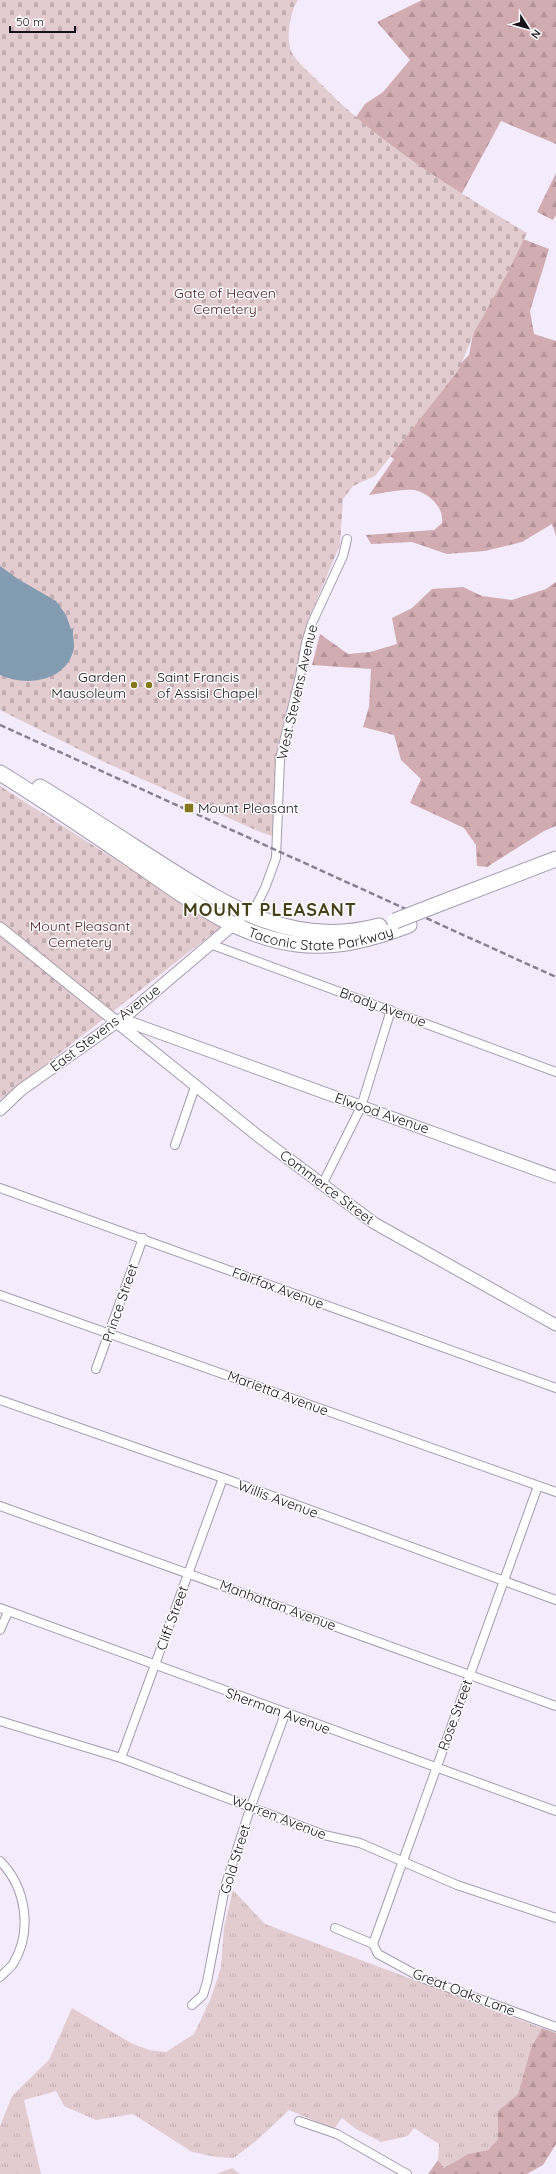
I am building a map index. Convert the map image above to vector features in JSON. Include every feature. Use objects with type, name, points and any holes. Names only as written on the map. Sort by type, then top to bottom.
[{"type":"highway","name":"Taconic State Parkway","points":[[0,762],[210,895],[249,915],[285,927],[324,932],[364,930],[402,923]]},
{"type":"highway","name":"Taconic State Parkway","points":[[0,773],[189,899],[234,925],[274,940],[314,945],[353,942],[556,859]]},
{"type":"highway","name":"Taconic State Parkway","points":[[441,907],[556,870]]},
{"type":"street","name":"West Stevens Avenue","points":[[249,915],[255,908],[273,870],[277,851],[280,759],[300,676],[306,643],[312,623],[343,556],[347,539]]},
{"type":"street","name":"East Stevens Avenue","points":[[0,1110],[21,1090],[116,1022],[210,944],[249,915]]},
{"type":"street","name":"Commerce Street","points":[[0,928],[322,1185],[374,1223],[556,1324]]},
{"type":"street","name":"Brady Avenue","points":[[210,944],[556,1072]]},
{"type":"street","points":[[322,1185],[361,1107],[391,1010]]},
{"type":"street","name":"Elwood Avenue","points":[[116,1022],[129,1022],[207,1051],[262,1069],[361,1107],[556,1177]]},
{"type":"street","points":[[176,1146],[196,1084]]},
{"type":"street","name":"Fairfax Avenue","points":[[0,1188],[143,1238],[556,1388]]},
{"type":"street","name":"Prince Street","points":[[96,1369],[143,1238]]},
{"type":"street","name":"Marietta Avenue","points":[[0,1295],[556,1492]]},
{"type":"street","name":"Willis Avenue","points":[[0,1400],[223,1478],[556,1600]]},
{"type":"street","name":"Cliff Street","points":[[121,1758],[223,1478]]},
{"type":"street","name":"Rose Street","points":[[373,1944],[404,1862],[436,1768],[538,1486]]},
{"type":"street","name":"Manhattan Avenue","points":[[0,1506],[189,1572],[556,1706]]},
{"type":"street","name":"Sherman Avenue","points":[[0,1608],[285,1714],[556,1811]]},
{"type":"street","points":[[0,1630],[8,1612]]},
{"type":"street","name":"Gold Street","points":[[192,2004],[203,1995],[208,1982],[225,1887],[251,1806],[285,1714]]},
{"type":"street","name":"Warren Avenue","points":[[0,1721],[121,1758],[251,1806],[337,1840],[360,1843],[456,1885],[556,1918]]},
{"type":"street","points":[[0,1861],[11,1873],[24,1906],[24,1936],[13,1964],[0,1977]]},
{"type":"street","name":"Great Oaks Lane","points":[[335,1928],[373,1944],[378,1954],[422,1978],[556,2027]]},
{"type":"street","points":[[299,2121],[337,2134],[407,2174]]},
{"type":"green space","name":"Gate of Heaven Cemetery","points":[[0,0],[298,0],[289,26],[289,40],[292,53],[303,67],[340,103],[390,144],[444,182],[527,233],[508,272],[476,329],[458,371],[375,476],[353,486],[343,499],[340,545],[309,618],[278,747],[272,836],[102,761],[0,710]]},
{"type":"green space","points":[[422,0],[556,0],[556,144],[501,121],[460,197],[351,124],[365,104],[383,92],[410,60],[377,22]]},
{"type":"green space","points":[[0,166],[448,376],[469,355],[476,318],[505,232],[549,249],[530,311],[534,334],[556,341],[556,536],[552,524],[522,542],[485,551],[447,554],[412,542],[371,544],[366,535],[434,530],[442,523],[439,508],[428,496],[413,490],[401,490],[369,495],[394,459]]},
{"type":"green space","points":[[556,173],[556,215],[553,220],[537,212]]},
{"type":"green space","points":[[556,582],[556,826],[544,831],[487,867],[477,866],[476,845],[464,828],[410,803],[421,779],[401,760],[394,735],[363,727],[369,707],[371,669],[312,665],[320,634],[348,654],[370,652],[397,644],[392,618],[412,608],[432,589],[463,587],[482,596],[512,600],[546,589]]},
{"type":"green space","name":"Mount Pleasant Cemetery","points":[[0,786],[221,927],[0,1100]]},
{"type":"green space","points":[[233,1890],[265,1924],[542,2028],[531,2048],[518,2094],[498,2111],[498,2139],[488,2150],[468,2154],[444,2168],[438,2160],[439,2144],[414,2128],[408,2136],[381,2142],[356,2129],[342,2118],[334,2129],[289,2110],[256,2141],[234,2158],[216,2157],[192,2152],[133,2114],[96,2120],[64,2106],[56,2091],[24,2100],[41,2174],[0,2174],[0,2126],[12,2096],[49,2060],[72,2008],[131,2043],[149,2050],[166,2052],[194,2034],[211,1998],[221,1967],[224,1927]]},
{"type":"green space","points":[[542,2028],[556,2033],[556,2144],[543,2165],[527,2174],[428,2174],[438,2160],[444,2168],[468,2154],[488,2150],[498,2139],[498,2111],[518,2094],[531,2048]]},
{"type":"green space","points":[[232,2168],[240,2174],[216,2174]]},
{"type":"water","points":[[0,566],[18,579],[56,601],[66,615],[71,629],[74,628],[74,648],[70,659],[63,668],[54,675],[44,679],[22,681],[10,679],[0,675]]},
{"type":"railway","points":[[0,725],[556,977]]},
{"type":"place","name":"Garden Mausoleum","points":[[134,685]]},
{"type":"place","name":"Saint Francis of Assisi Chapel","points":[[149,685]]},
{"type":"place","name":"Mount Pleasant","points":[[189,808]]},
{"type":"district","name":"MOUNT PLEASANT","points":[[270,909]]}]
